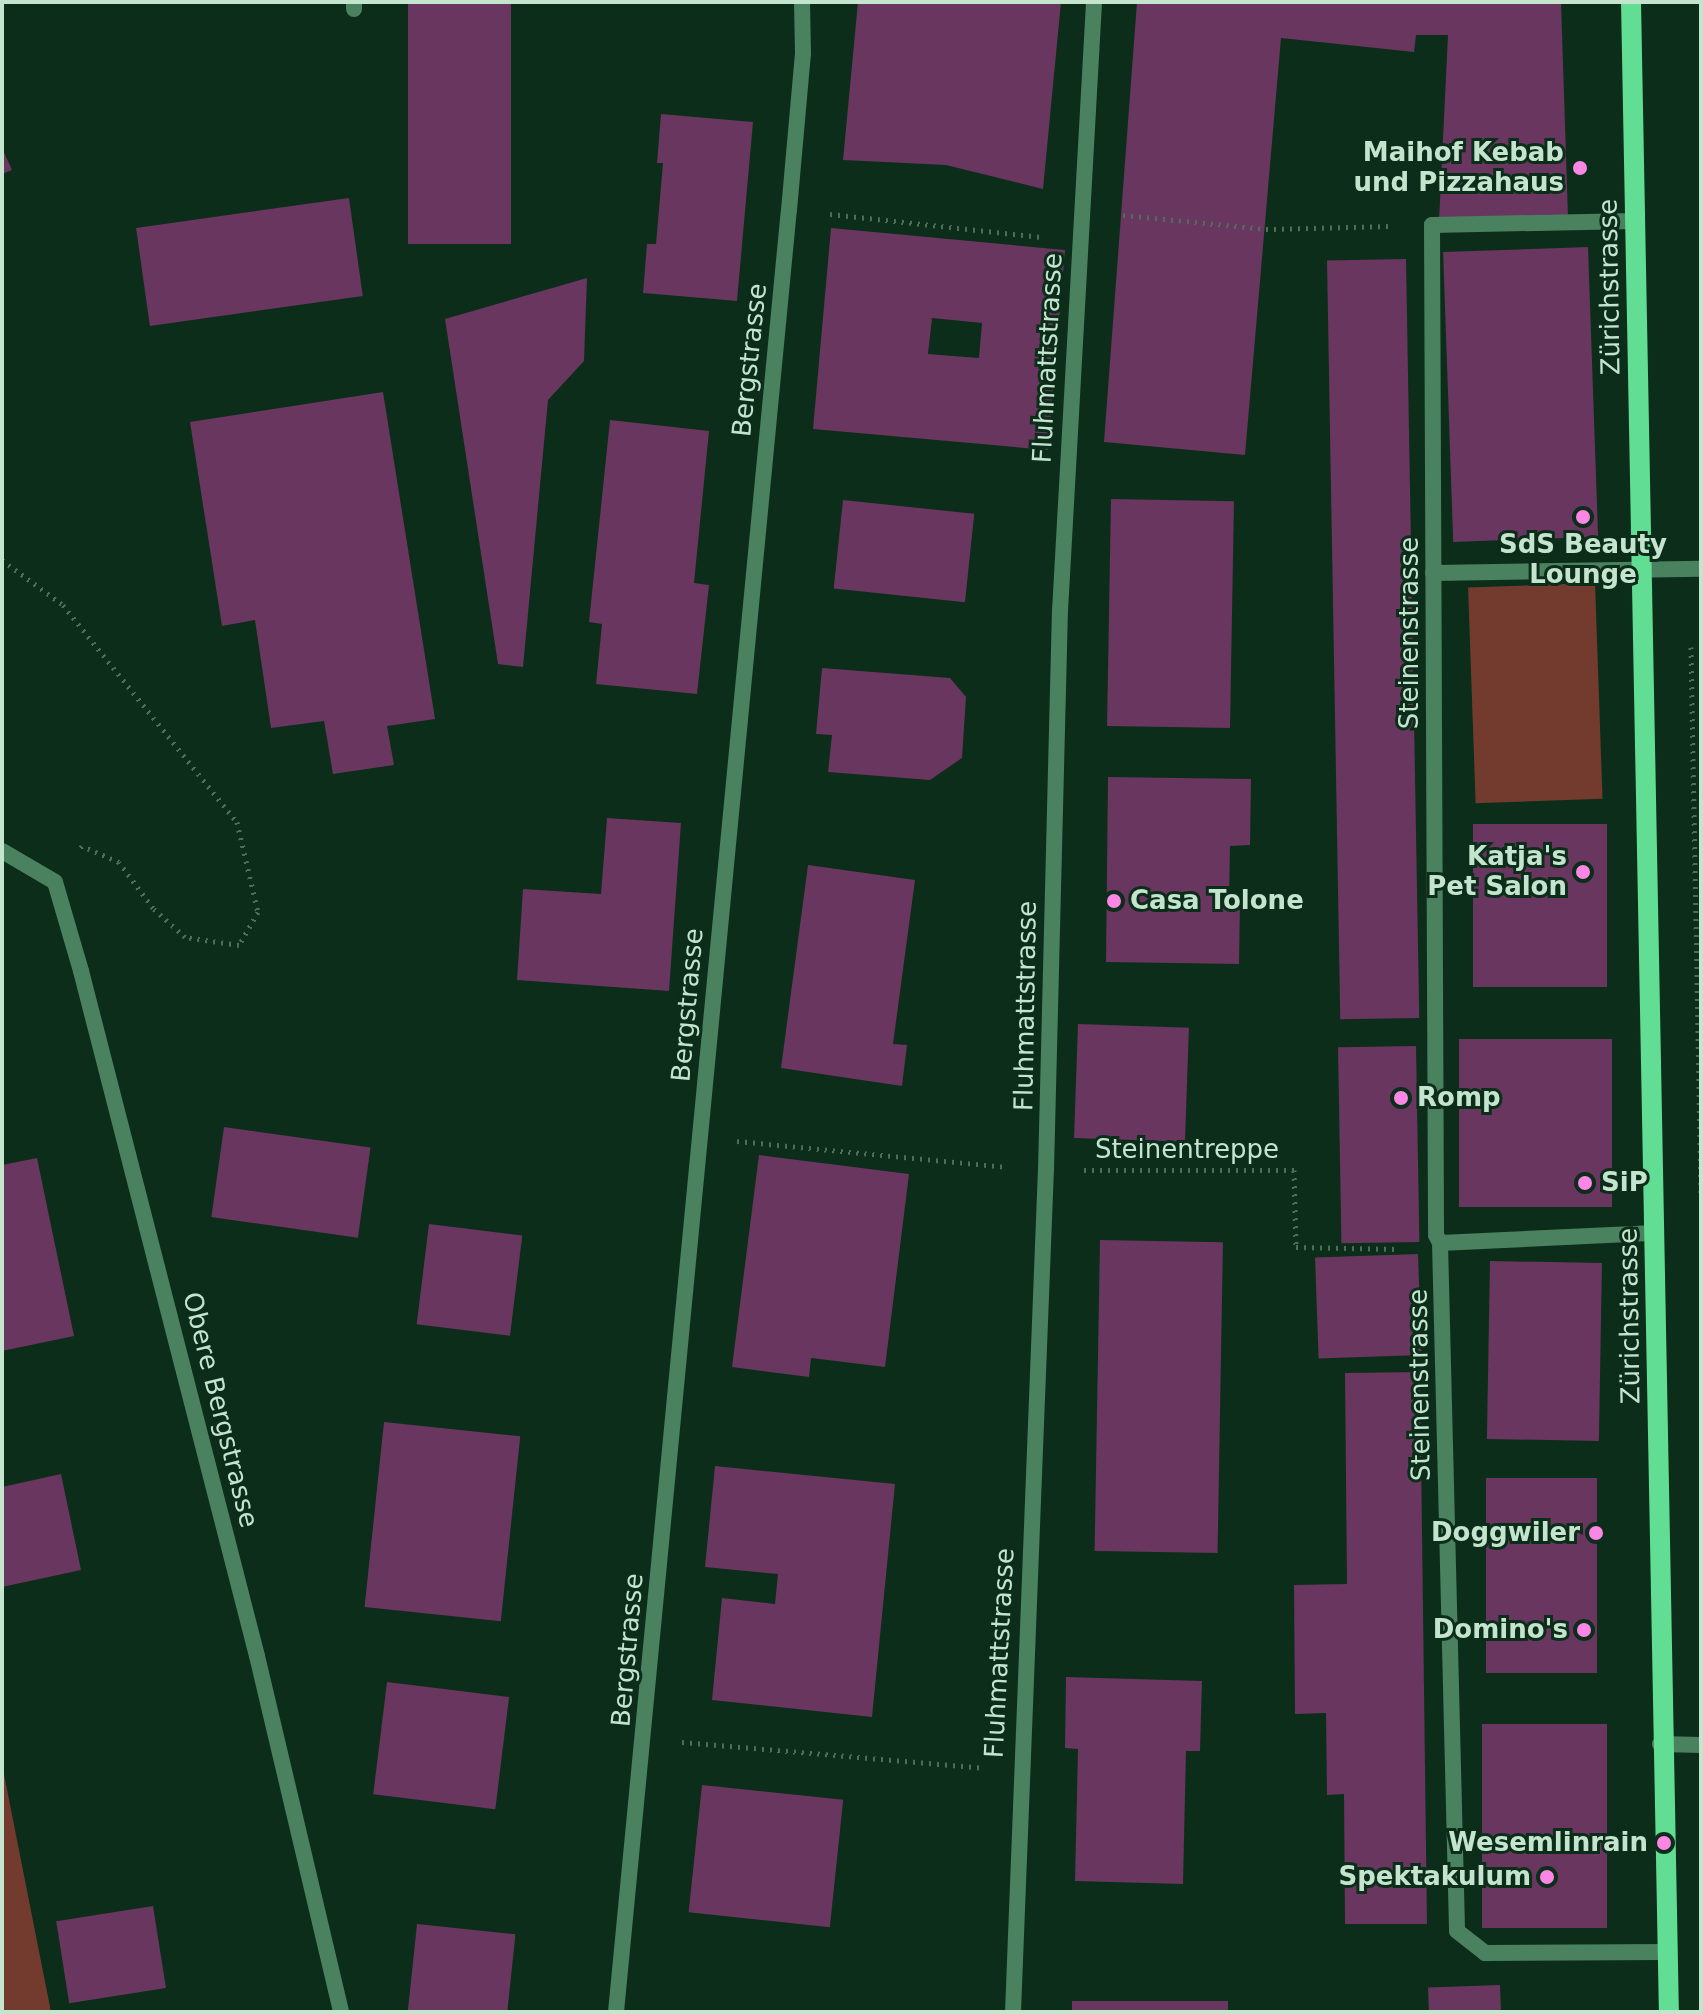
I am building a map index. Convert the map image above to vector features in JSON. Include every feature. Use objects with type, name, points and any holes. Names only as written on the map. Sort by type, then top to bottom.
[{"type":"main road","name":"Zürichstrasse","points":[[1631,2],[1639,572],[1655,1233],[1660,1744],[1669,2012]]},
{"type":"street","name":"Bergstrasse","points":[[616,2012],[645,1739],[789,210],[803,54],[802,2]]},
{"type":"street","name":"Fluhmattstrasse","points":[[1013,2012],[1018,1771],[1046,1170],[1060,611],[1080,191],[1094,2]]},
{"type":"street","points":[[1432,225],[1635,221]]},
{"type":"street","name":"Steinenstrasse","points":[[1432,225],[1438,1239],[1457,1931],[1485,1953],[1667,1952]]},
{"type":"street","points":[[1433,573],[1701,569]]},
{"type":"street","points":[[2,851],[55,882]]},
{"type":"street","name":"Obere Bergstrasse","points":[[55,882],[109,1073],[257,1656],[341,2012]]},
{"type":"street","points":[[1438,1239],[1655,1233]]},
{"type":"street","points":[[1660,1744],[1701,1745]]},
{"type":"path","points":[[1080,191],[1124,216],[1266,229],[1432,225]]},
{"type":"path","points":[[789,210],[1078,241]]},
{"type":"path","points":[[2,560],[63,605],[237,822],[258,912],[239,945],[185,937],[153,908],[119,862],[82,846],[55,882]]},
{"type":"path","points":[[1691,647],[1701,1197]]},
{"type":"path","points":[[700,1137],[1046,1170]]},
{"type":"path","name":"Steinentreppe","points":[[1046,1170],[1294,1170],[1296,1247],[1425,1249],[1438,1239]]},
{"type":"path","points":[[645,1739],[1018,1771]]},
{"type":"shaded area","points":[[1595,583],[1603,799],[1476,803],[1468,587]]},
{"type":"shaded area","points":[[2,1764],[51,2012],[2,2012]]},
{"type":"building","points":[[408,2],[511,2],[511,244],[408,244]]},
{"type":"building","points":[[858,2],[1061,2],[1043,189],[946,165],[843,160]]},
{"type":"building","points":[[1137,2],[1561,2],[1568,216],[1439,221],[1448,35],[1416,35],[1414,52],[1281,38],[1245,455],[1104,442]]},
{"type":"building","points":[[661,114],[753,122],[737,301],[643,293],[647,244],[656,244],[663,163],[657,163]]},
{"type":"building","points":[[2,148],[12,170],[2,174]]},
{"type":"building","points":[[349,198],[363,296],[150,326],[136,228]]},
{"type":"building","points":[[831,228],[1065,250],[1048,450],[813,429]],"holes":[[[932,318],[982,323],[979,358],[928,354]]]},
{"type":"building","points":[[1588,247],[1598,537],[1453,542],[1443,252]]},
{"type":"building","points":[[1406,259],[1419,1018],[1340,1019],[1327,260]]},
{"type":"building","points":[[587,278],[584,361],[548,400],[523,667],[498,664],[445,319]]},
{"type":"building","points":[[383,392],[435,719],[387,726],[394,765],[333,774],[324,721],[271,728],[255,620],[222,626],[190,422]]},
{"type":"building","points":[[610,420],[709,431],[694,583],[709,585],[697,694],[596,684],[602,624],[589,622]]},
{"type":"building","points":[[1111,499],[1234,501],[1230,728],[1107,726]]},
{"type":"building","points":[[843,500],[974,514],[965,602],[834,589]]},
{"type":"building","points":[[822,668],[950,678],[966,697],[962,758],[930,780],[828,772],[832,735],[816,734]]},
{"type":"building","points":[[1108,777],[1251,779],[1250,845],[1230,846],[1229,901],[1240,902],[1239,964],[1106,962]]},
{"type":"building","points":[[607,818],[681,823],[669,991],[517,980],[523,889],[601,894]]},
{"type":"building","points":[[1473,824],[1607,824],[1607,987],[1473,987]]},
{"type":"building","points":[[808,865],[915,880],[893,1044],[907,1045],[902,1086],[781,1068]]},
{"type":"building","points":[[1078,1024],[1189,1028],[1185,1142],[1074,1138]]},
{"type":"building","points":[[1459,1039],[1612,1039],[1612,1207],[1459,1207]]},
{"type":"building","points":[[1416,1046],[1419,1242],[1341,1243],[1338,1047]]},
{"type":"building","points":[[224,1127],[371,1148],[358,1238],[211,1217]]},
{"type":"building","points":[[759,1155],[909,1174],[885,1367],[811,1358],[809,1377],[732,1367]]},
{"type":"building","points":[[37,1158],[74,1336],[2,1351],[2,1165]]},
{"type":"building","points":[[429,1224],[522,1235],[510,1336],[417,1324]]},
{"type":"building","points":[[1100,1240],[1223,1242],[1218,1553],[1095,1551]]},
{"type":"building","points":[[1418,1254],[1422,1355],[1319,1359],[1315,1258]]},
{"type":"building","points":[[1490,1261],[1602,1263],[1599,1441],[1487,1439]]},
{"type":"building","points":[[1420,1372],[1427,1924],[1345,1924],[1344,1794],[1327,1795],[1326,1713],[1295,1714],[1294,1585],[1347,1584],[1345,1373]]},
{"type":"building","points":[[384,1422],[520,1436],[501,1621],[365,1607]]},
{"type":"building","points":[[715,1466],[895,1484],[872,1717],[712,1700],[722,1598],[775,1604],[778,1574],[705,1567]]},
{"type":"building","points":[[61,1474],[81,1570],[2,1587],[2,1487]]},
{"type":"building","points":[[1486,1478],[1597,1478],[1597,1673],[1486,1673]]},
{"type":"building","points":[[1066,1677],[1202,1681],[1200,1751],[1186,1751],[1183,1884],[1075,1881],[1078,1749],[1065,1748]]},
{"type":"building","points":[[387,1682],[509,1697],[495,1809],[373,1794]]},
{"type":"building","points":[[1482,1724],[1607,1724],[1607,1928],[1482,1928]]},
{"type":"building","points":[[702,1785],[843,1800],[830,1927],[689,1912]]},
{"type":"building","points":[[153,1906],[166,1988],[69,2003],[56,1921]]},
{"type":"building","points":[[417,1924],[515,1934],[507,2012],[408,2012]]},
{"type":"building","points":[[1500,1985],[1501,2012],[1429,2012],[1428,1988]]},
{"type":"building","points":[[1072,2001],[1228,2001],[1228,2012],[1072,2012]]},
{"type":"place","name":"Maihof Kebab und Pizzahaus","points":[[1580,168]]},
{"type":"place","name":"SdS Beauty Lounge","points":[[1583,517]]},
{"type":"place","name":"Katja's Pet Salon","points":[[1583,872]]},
{"type":"place","name":"Casa Tolone","points":[[1114,901]]},
{"type":"place","name":"Romp","points":[[1401,1098]]},
{"type":"place","name":"SiP","points":[[1585,1183]]},
{"type":"place","name":"Doggwiler","points":[[1596,1533]]},
{"type":"place","name":"Domino's","points":[[1584,1630]]},
{"type":"place","name":"Wesemlinrain","points":[[1664,1843]]},
{"type":"place","name":"Spektakulum","points":[[1547,1877]]}]
